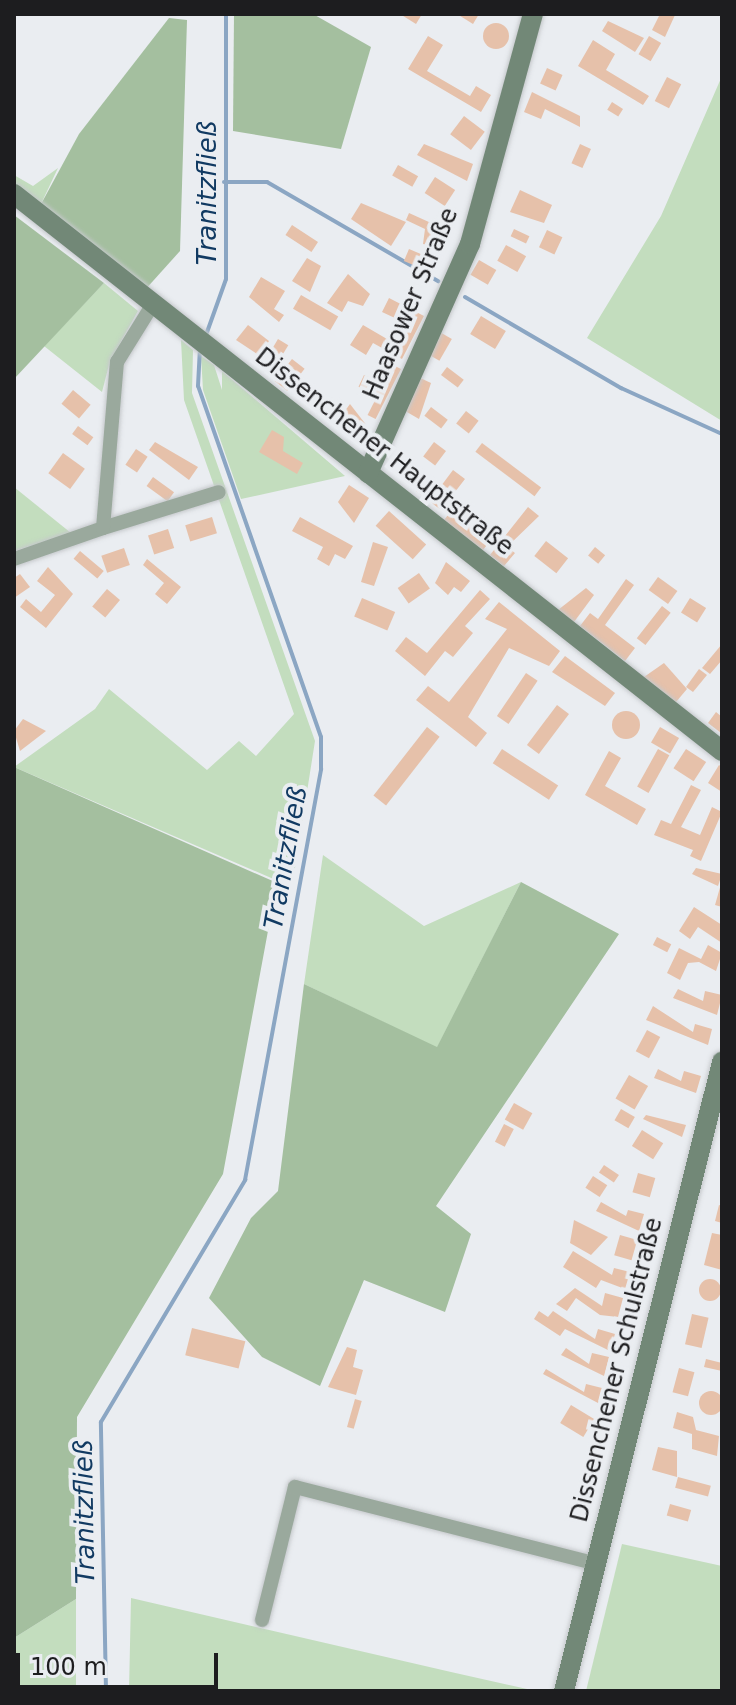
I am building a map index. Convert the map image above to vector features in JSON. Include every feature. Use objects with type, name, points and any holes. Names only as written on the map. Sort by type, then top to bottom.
[{"type":"street","name":"Haasower Straße","points":[[368,473],[470,244],[533,14]]},
{"type":"street","name":"Dissenchener Hauptstraße","points":[[14,194],[722,751]]},
{"type":"street","points":[[103,528],[117,362],[153,304]]},
{"type":"street","points":[[14,559],[219,492]]},
{"type":"street","name":"Dissenchener Schulstraße","points":[[564,1691],[722,1062]]},
{"type":"street","points":[[262,1620],[295,1487],[594,1563]]},
{"type":"green space","points":[[234,14],[313,14],[371,47],[341,149],[233,131]]},
{"type":"green space","points":[[169,18],[187,20],[180,251],[144,291],[40,206],[79,134]]},
{"type":"green space","points":[[722,76],[722,421],[587,338],[661,216]]},
{"type":"green space","points":[[58,168],[40,206],[14,186],[14,175],[33,186]]},
{"type":"green space","points":[[14,215],[104,283],[14,379]]},
{"type":"green space","points":[[104,283],[138,311],[110,361],[102,392],[44,346]]},
{"type":"green space","points":[[181,340],[193,350],[192,393],[315,741],[292,887],[14,767],[95,709],[109,689],[207,770],[239,741],[256,756],[294,714],[184,400]]},
{"type":"green space","points":[[201,356],[214,365],[222,390],[222,371],[345,476],[241,499],[203,390]]},
{"type":"green space","points":[[14,487],[71,533],[14,551]]},
{"type":"green space","points":[[14,767],[275,882],[275,893],[223,1174],[77,1417],[76,1599],[14,1638]]},
{"type":"green space","points":[[323,855],[424,926],[521,882],[437,1048],[304,984]]},
{"type":"green space","points":[[521,882],[619,934],[436,1206],[471,1234],[445,1312],[364,1280],[320,1386],[262,1357],[209,1298],[251,1218],[278,1191],[304,984],[437,1047]]},
{"type":"green space","points":[[622,1544],[722,1566],[722,1691],[586,1691]]},
{"type":"green space","points":[[131,1598],[451,1672],[536,1691],[129,1691]]},
{"type":"green space","points":[[76,1599],[76,1691],[14,1691],[14,1638]]},
{"type":"building","points":[[400,14],[422,14],[416,24]]},
{"type":"building","points":[[457,14],[479,14],[473,24]]},
{"type":"building","points":[[660,14],[675,15],[665,37],[652,30]]},
{"type":"building","points":[[608,21],[644,38],[635,52],[602,31]]},
{"type":"building","points":[[496,23],[505,27],[509,36],[505,45],[496,49],[487,45],[483,36],[487,27]]},
{"type":"building","points":[[428,36],[443,45],[427,71],[470,96],[476,86],[491,95],[481,112],[408,69]]},
{"type":"building","points":[[649,36],[661,43],[651,61],[638,54]]},
{"type":"building","points":[[593,40],[615,54],[606,70],[649,96],[643,105],[578,66]]},
{"type":"building","points":[[547,68],[563,75],[556,90],[540,84]]},
{"type":"building","points":[[667,77],[681,84],[669,108],[655,101]]},
{"type":"building","points":[[532,92],[580,116],[580,127],[545,109],[541,119],[524,112]]},
{"type":"building","points":[[612,102],[623,109],[618,117],[607,110]]},
{"type":"building","points":[[464,116],[485,132],[471,150],[450,134]]},
{"type":"building","points":[[424,144],[473,164],[467,181],[417,155]]},
{"type":"building","points":[[580,144],[591,149],[582,168],[571,163]]},
{"type":"building","points":[[398,165],[418,176],[412,187],[392,175]]},
{"type":"building","points":[[435,177],[455,190],[445,206],[425,193]]},
{"type":"building","points":[[520,190],[552,205],[544,223],[510,212]]},
{"type":"building","points":[[361,203],[406,222],[391,246],[351,219]]},
{"type":"building","points":[[409,213],[451,232],[444,248],[423,244],[425,229],[406,220]]},
{"type":"building","points":[[292,225],[318,242],[311,252],[285,235]]},
{"type":"building","points":[[514,229],[529,236],[526,243],[511,236]]},
{"type":"building","points":[[547,230],[562,237],[554,254],[539,247]]},
{"type":"building","points":[[506,245],[526,256],[517,272],[497,261]]},
{"type":"building","points":[[409,249],[435,260],[430,272],[404,261]]},
{"type":"building","points":[[307,258],[321,266],[310,292],[292,281]]},
{"type":"building","points":[[479,260],[496,270],[488,285],[470,275]]},
{"type":"building","points":[[348,274],[370,294],[363,306],[348,301],[342,312],[327,303]]},
{"type":"building","points":[[261,277],[285,291],[274,309],[284,315],[279,322],[249,297]]},
{"type":"building","points":[[301,295],[338,316],[330,330],[293,309]]},
{"type":"building","points":[[389,298],[424,316],[402,359],[373,343],[366,355],[350,345],[363,325],[387,339],[397,319],[382,312]]},
{"type":"building","points":[[481,316],[506,331],[495,349],[470,334]]},
{"type":"building","points":[[248,325],[269,341],[260,356],[236,340]]},
{"type":"building","points":[[438,331],[452,339],[439,361],[426,353]]},
{"type":"building","points":[[278,339],[288,345],[282,356],[271,350]]},
{"type":"building","points":[[292,359],[305,369],[287,391],[275,381]]},
{"type":"building","points":[[393,365],[401,369],[376,419],[368,415]]},
{"type":"building","points":[[447,367],[464,380],[458,388],[441,375]]},
{"type":"building","points":[[364,375],[383,384],[378,396],[359,387]]},
{"type":"building","points":[[416,376],[431,383],[419,419],[400,408]]},
{"type":"building","points":[[73,390],[91,405],[79,419],[61,404]]},
{"type":"building","points":[[350,404],[367,426],[357,439],[336,423]]},
{"type":"building","points":[[431,407],[448,420],[441,428],[424,416]]},
{"type":"building","points":[[466,411],[479,421],[469,433],[456,424]]},
{"type":"building","points":[[78,426],[93,437],[87,445],[72,434]]},
{"type":"building","points":[[272,430],[284,437],[283,451],[303,463],[297,474],[259,452]]},
{"type":"building","points":[[155,442],[198,467],[189,480],[149,450]]},
{"type":"building","points":[[434,442],[446,451],[435,465],[423,456]]},
{"type":"building","points":[[482,443],[541,488],[534,496],[475,452]]},
{"type":"building","points":[[136,449],[148,457],[137,473],[125,465]]},
{"type":"building","points":[[63,453],[85,469],[70,489],[48,473]]},
{"type":"building","points":[[453,470],[465,479],[441,510],[416,491],[425,480],[438,490]]},
{"type":"building","points":[[153,477],[174,492],[168,501],[147,486]]},
{"type":"building","points":[[349,485],[369,498],[354,523],[338,502]]},
{"type":"building","points":[[456,505],[480,516],[476,522],[494,536],[483,550],[444,520]]},
{"type":"building","points":[[528,507],[539,516],[507,547],[515,553],[504,566],[490,555]]},
{"type":"building","points":[[389,511],[426,544],[413,559],[376,526]]},
{"type":"building","points":[[212,517],[217,533],[190,541],[185,525]]},
{"type":"building","points":[[300,517],[353,546],[345,559],[335,554],[329,566],[317,559],[323,547],[292,531]]},
{"type":"building","points":[[168,529],[174,548],[154,555],[148,535]]},
{"type":"building","points":[[546,541],[568,558],[556,573],[534,556]]},
{"type":"building","points":[[373,542],[388,547],[374,586],[361,582]]},
{"type":"building","points":[[595,547],[605,555],[598,564],[588,556]]},
{"type":"building","points":[[124,548],[130,565],[107,573],[101,556]]},
{"type":"building","points":[[80,551],[104,571],[97,579],[74,559]]},
{"type":"building","points":[[147,559],[181,587],[167,604],[155,594],[164,583],[143,565]]},
{"type":"building","points":[[446,562],[470,581],[461,592],[454,587],[448,595],[435,583]]},
{"type":"building","points":[[48,567],[73,594],[46,628],[20,607],[26,599],[41,612],[55,595],[37,581]]},
{"type":"building","points":[[419,573],[430,589],[409,603],[398,588]]},
{"type":"building","points":[[20,574],[30,587],[14,598],[14,578]]},
{"type":"building","points":[[658,577],[677,591],[668,604],[649,590]]},
{"type":"building","points":[[626,579],[634,585],[605,625],[635,648],[625,661],[580,626],[590,613],[598,619]]},
{"type":"building","points":[[586,588],[594,595],[574,622],[558,610]]},
{"type":"building","points":[[107,589],[120,600],[105,618],[92,607]]},
{"type":"building","points":[[480,590],[490,599],[465,626],[473,633],[453,657],[445,651],[425,676],[395,651],[406,637],[427,653]]},
{"type":"building","points":[[362,598],[395,612],[387,630],[354,616]]},
{"type":"building","points":[[690,598],[706,608],[697,622],[681,612]]},
{"type":"building","points":[[499,602],[560,651],[549,666],[509,648],[468,717],[487,733],[476,747],[416,700],[428,686],[449,702],[507,629],[485,619]]},
{"type":"building","points":[[662,606],[671,613],[645,645],[637,638]]},
{"type":"building","points":[[722,644],[722,660],[710,674],[702,668]]},
{"type":"building","points":[[565,656],[615,693],[605,706],[552,672]]},
{"type":"building","points":[[664,663],[687,689],[676,702],[644,677]]},
{"type":"building","points":[[699,669],[707,675],[693,692],[686,687]]},
{"type":"building","points":[[526,673],[538,681],[509,724],[497,716]]},
{"type":"building","points":[[557,705],[569,714],[539,754],[527,745]]},
{"type":"building","points":[[626,711],[636,715],[640,725],[636,735],[626,739],[616,735],[612,725],[616,715]]},
{"type":"building","points":[[716,712],[722,717],[721,733],[708,723]]},
{"type":"building","points":[[23,719],[46,731],[20,751],[14,731]]},
{"type":"building","points":[[427,727],[440,737],[386,805],[373,796]]},
{"type":"building","points":[[660,727],[679,738],[670,754],[651,743]]},
{"type":"building","points":[[502,749],[558,785],[549,800],[493,763]]},
{"type":"building","points":[[658,749],[669,755],[649,793],[637,787]]},
{"type":"building","points":[[686,749],[706,762],[694,781],[673,768]]},
{"type":"building","points":[[609,751],[621,758],[605,786],[646,809],[637,825],[585,795]]},
{"type":"building","points":[[719,765],[722,767],[722,792],[708,783]]},
{"type":"building","points":[[691,785],[701,790],[681,827],[700,835],[712,807],[722,812],[701,861],[690,856],[693,850],[654,835],[661,820],[671,824]]},
{"type":"building","points":[[696,868],[722,874],[718,886],[692,874]]},
{"type":"building","points":[[722,884],[722,907],[715,905]]},
{"type":"building","points":[[694,907],[722,925],[722,943],[698,927],[690,939],[679,931]]},
{"type":"building","points":[[657,937],[671,944],[667,952],[653,945]]},
{"type":"building","points":[[708,945],[722,953],[716,971],[699,962],[688,963],[680,980],[667,973],[679,948],[701,959]]},
{"type":"building","points":[[678,989],[703,1001],[705,991],[722,995],[717,1015],[673,998]]},
{"type":"building","points":[[653,1006],[693,1032],[695,1024],[712,1029],[708,1045],[646,1020]]},
{"type":"building","points":[[647,1030],[660,1037],[649,1058],[636,1051]]},
{"type":"building","points":[[658,1069],[681,1081],[684,1071],[701,1076],[696,1093],[654,1078]]},
{"type":"building","points":[[629,1075],[648,1086],[635,1109],[616,1098]]},
{"type":"building","points":[[514,1103],[532,1113],[523,1130],[505,1120]]},
{"type":"building","points":[[621,1109],[635,1117],[628,1128],[614,1120]]},
{"type":"building","points":[[646,1115],[686,1125],[682,1137],[643,1119]]},
{"type":"building","points":[[504,1124],[514,1129],[505,1147],[495,1142]]},
{"type":"building","points":[[642,1130],[663,1143],[653,1159],[632,1146]]},
{"type":"building","points":[[604,1165],[619,1175],[614,1183],[599,1172]]},
{"type":"building","points":[[638,1173],[655,1178],[650,1197],[632,1192]]},
{"type":"building","points":[[593,1176],[607,1185],[600,1197],[585,1188]]},
{"type":"building","points":[[601,1202],[626,1216],[628,1210],[644,1214],[639,1231],[596,1211]]},
{"type":"building","points":[[719,1205],[722,1206],[722,1223],[715,1221]]},
{"type":"building","points":[[574,1220],[608,1237],[591,1255],[570,1243]]},
{"type":"building","points":[[712,1233],[722,1235],[722,1270],[704,1265]]},
{"type":"building","points":[[620,1235],[637,1240],[632,1260],[614,1255]]},
{"type":"building","points":[[573,1251],[612,1275],[614,1268],[630,1272],[625,1289],[601,1280],[596,1288],[563,1267]]},
{"type":"building","points":[[710,1279],[718,1282],[721,1290],[718,1298],[710,1301],[702,1298],[699,1290],[702,1282]]},
{"type":"building","points":[[575,1288],[602,1306],[605,1293],[623,1298],[618,1317],[600,1315],[576,1298],[567,1311],[556,1304]]},
{"type":"building","points":[[539,1311],[548,1317],[553,1311],[595,1339],[598,1329],[615,1334],[610,1351],[565,1329],[560,1336],[534,1319]]},
{"type":"building","points":[[692,1314],[709,1318],[702,1348],[685,1344]]},
{"type":"building","points":[[192,1328],[245,1341],[239,1368],[185,1355]]},
{"type":"building","points":[[347,1347],[357,1350],[353,1367],[363,1370],[356,1395],[328,1387]]},
{"type":"building","points":[[566,1348],[589,1364],[592,1353],[609,1357],[604,1376],[561,1355]]},
{"type":"building","points":[[706,1359],[722,1363],[722,1371],[704,1367]]},
{"type":"building","points":[[679,1368],[694,1372],[688,1396],[673,1392]]},
{"type":"building","points":[[546,1369],[584,1392],[586,1384],[602,1388],[598,1403],[543,1374]]},
{"type":"building","points":[[711,1391],[722,1398],[723,1403],[716,1414],[711,1415],[700,1408],[699,1403],[706,1392]]},
{"type":"building","points":[[355,1399],[362,1401],[354,1429],[347,1427]]},
{"type":"building","points":[[571,1405],[594,1419],[583,1437],[560,1423]]},
{"type":"building","points":[[677,1412],[693,1417],[696,1430],[719,1436],[717,1456],[692,1449],[692,1434],[673,1428]]},
{"type":"building","points":[[658,1447],[677,1451],[677,1477],[652,1470]]},
{"type":"building","points":[[678,1477],[711,1486],[708,1496],[675,1488]]},
{"type":"building","points":[[670,1504],[691,1510],[688,1522],[667,1516]]},
{"type":"waterway","name":"Tranitzfließ","points":[[206,335],[226,279],[226,14]]},
{"type":"waterway","points":[[224,182],[267,182],[438,281]]},
{"type":"waterway","points":[[465,297],[621,388],[722,434]]},
{"type":"waterway","name":"Tranitzfließ","points":[[106,1691],[101,1422],[245,1180],[321,769],[321,737],[198,386],[200,351]]}]
